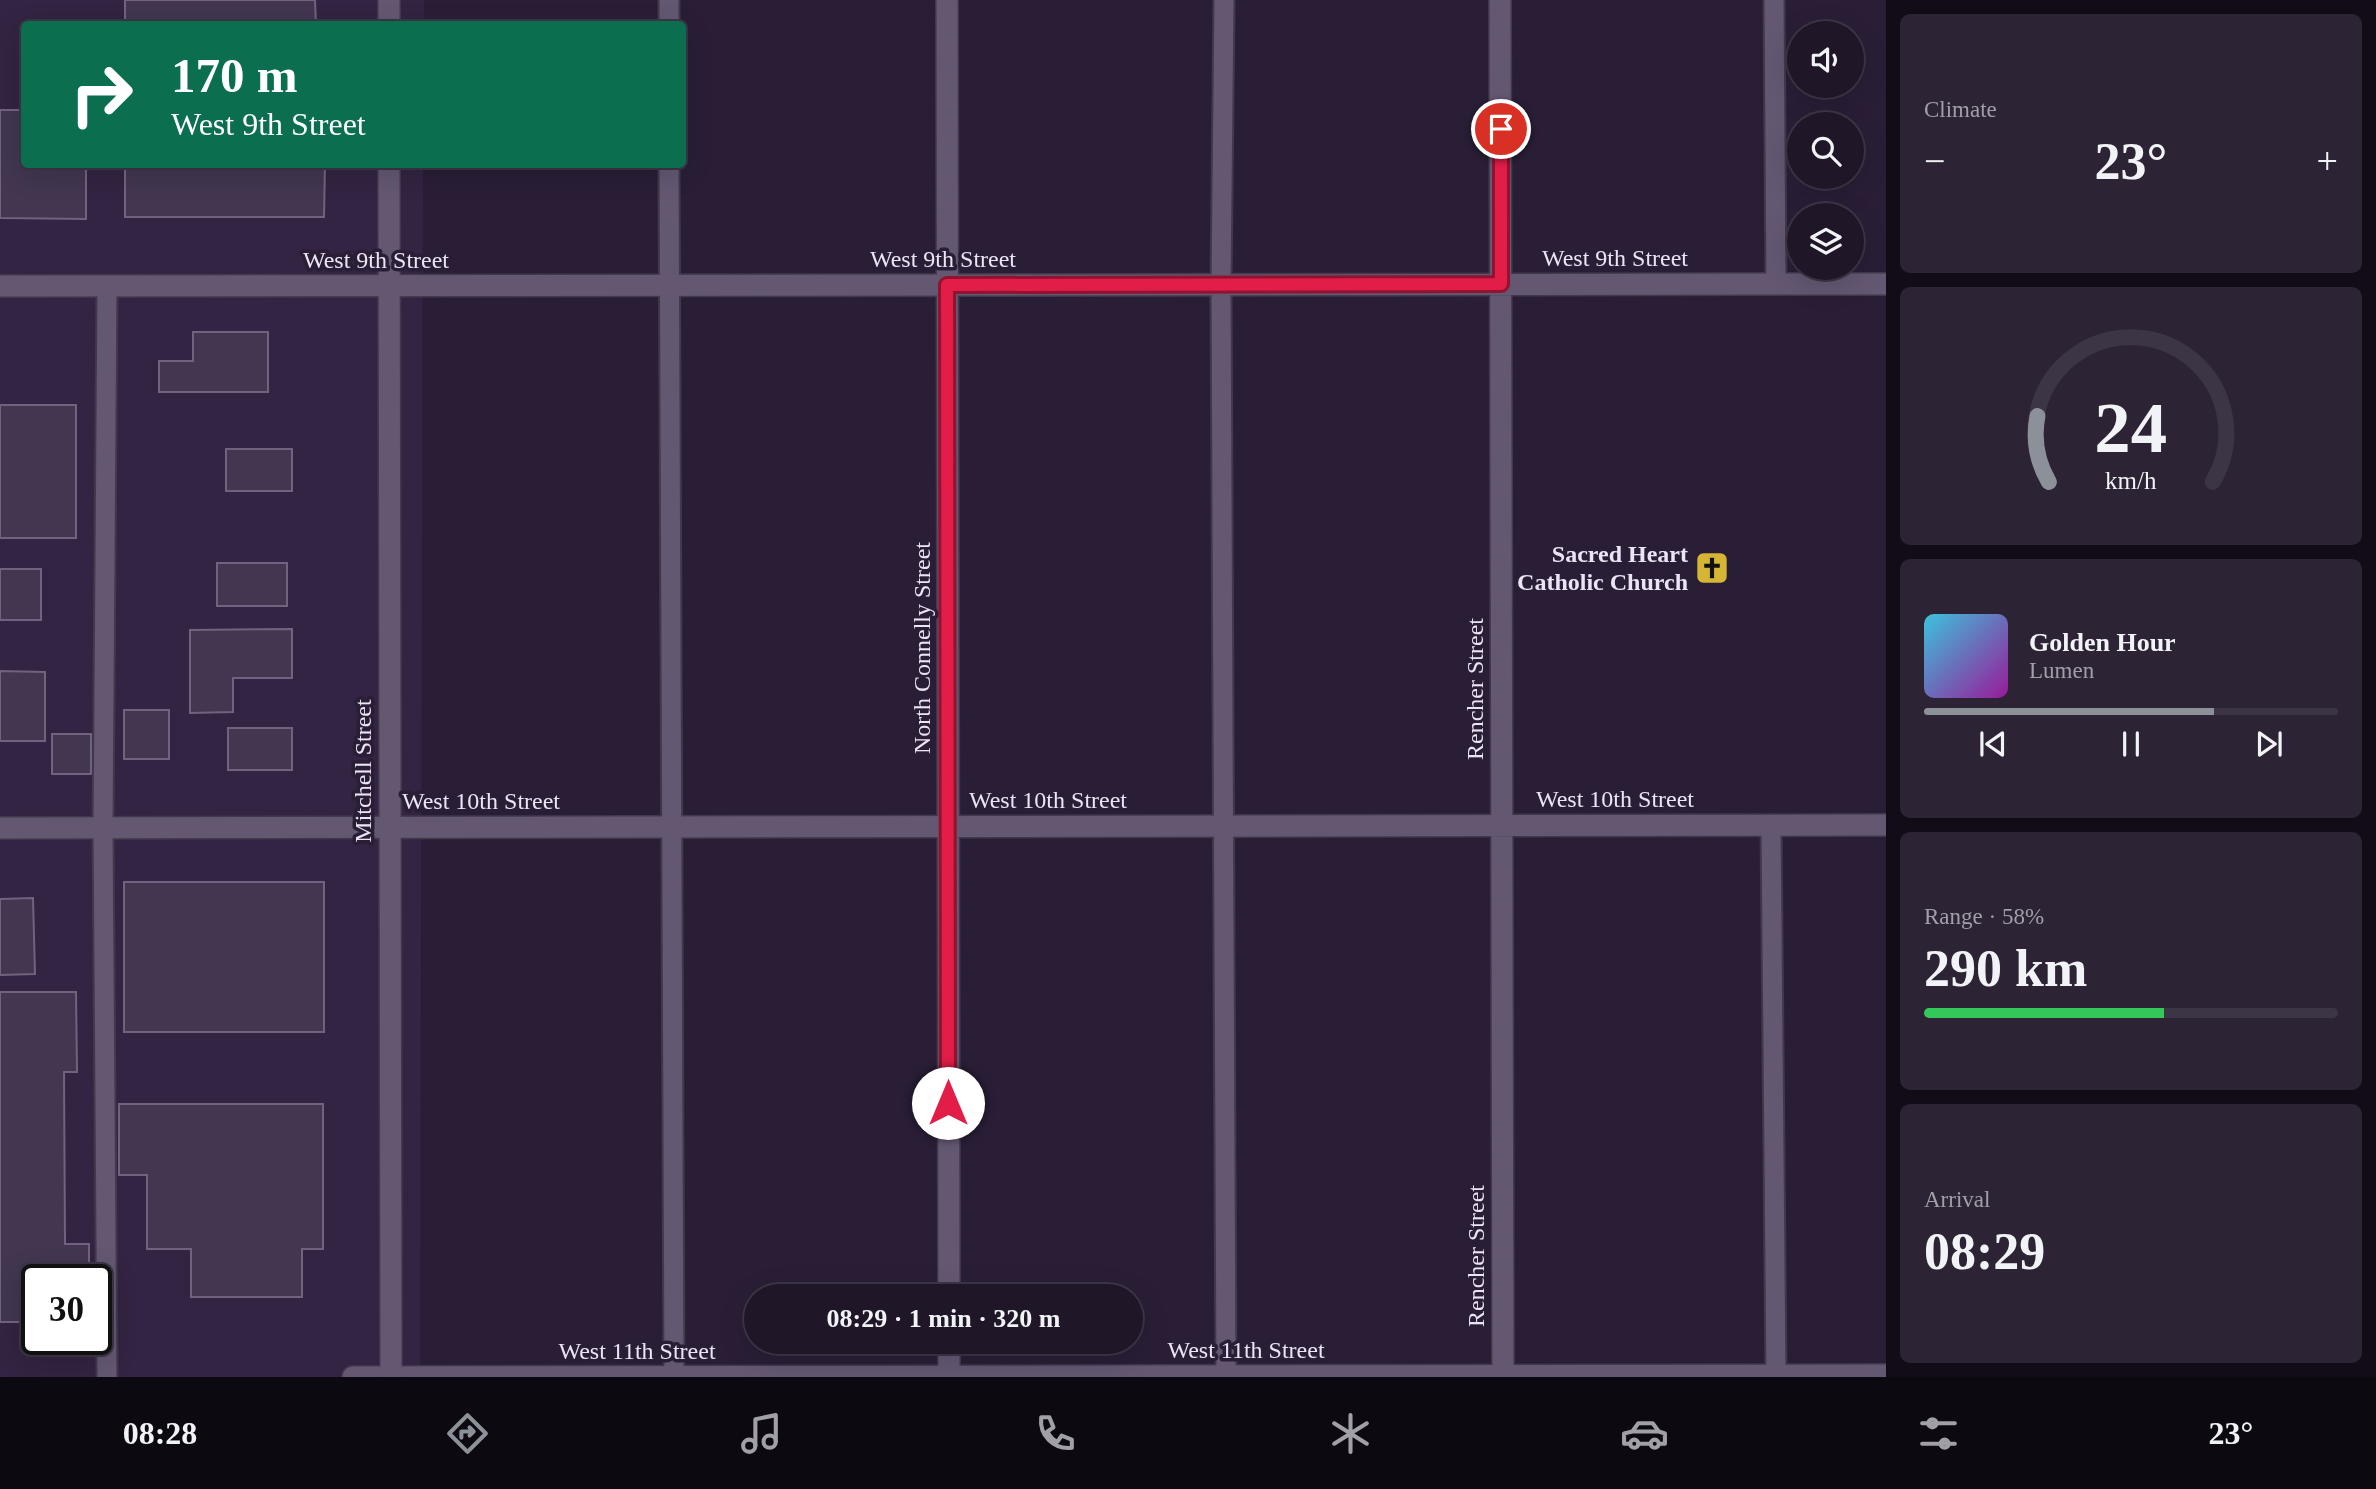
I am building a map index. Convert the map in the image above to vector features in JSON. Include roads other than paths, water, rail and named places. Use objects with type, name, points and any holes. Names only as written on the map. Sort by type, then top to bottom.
[{"type":"street","points":[[389,0],[389,21]]},
{"type":"street","name":"North Connelly Street","points":[[947,0],[949,1284]]},
{"type":"street","name":"Rencher Street","points":[[1500,0],[1503,1376]]},
{"type":"street","name":"Mitchell Street","points":[[389,168],[391,1377]]},
{"type":"street","name":"West 9th Street","points":[[0,286],[1886,284]]},
{"type":"street","name":"West 10th Street","points":[[0,828],[1886,825]]},
{"type":"street","points":[[949,1354],[949,1377]]},
{"type":"street","name":"West 11th Street","points":[[353,1377],[1886,1375]]},
{"type":"lane","points":[[669,0],[669,21]]},
{"type":"lane","points":[[1224,0],[1221,285],[1226,1376]]},
{"type":"lane","points":[[1774,0],[1776,284]]},
{"type":"lane","points":[[669,168],[674,1377]]},
{"type":"lane","points":[[107,286],[103,828],[107,1377]]},
{"type":"lane","points":[[1771,825],[1776,1376]]},
{"type":"place","name":"Sacred Heart Catholic Church","points":[[1712,568]]}]
